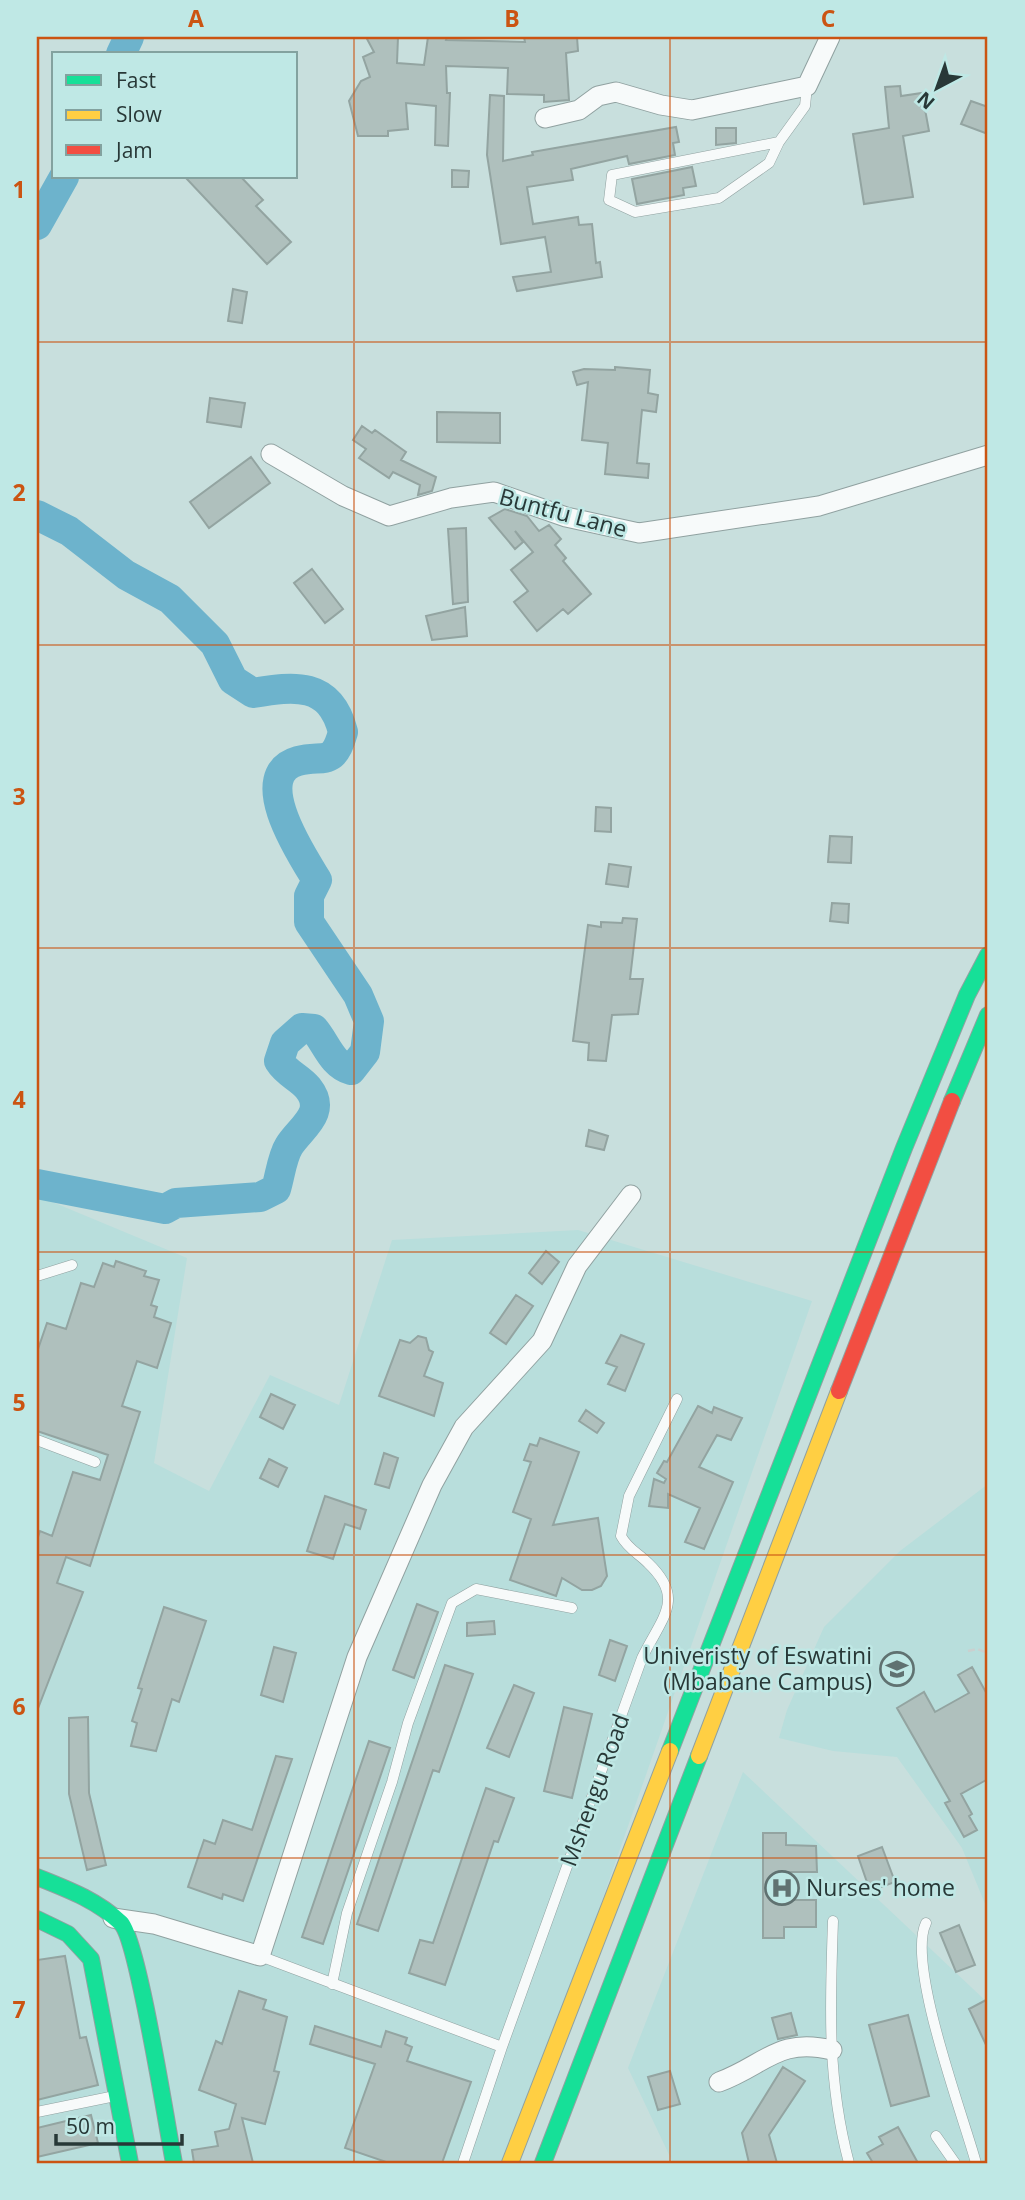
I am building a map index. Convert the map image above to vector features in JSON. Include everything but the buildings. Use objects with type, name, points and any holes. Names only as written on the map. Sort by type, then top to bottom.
[{"type":"main road","points":[[510,2163],[904,1148],[967,995],[988,955]]},
{"type":"main road","points":[[543,2163],[929,1157],[988,1014]]},
{"type":"main road","points":[[37,1877],[83,1895],[96,1932],[96,1974],[130,2163]]},
{"type":"main road","points":[[37,1919],[68,1934],[96,1932],[123,1925],[135,1960],[174,2163]]},
{"type":"street","points":[[545,118],[579,110],[598,96],[616,92],[661,105],[692,110],[807,86],[830,37]]},
{"type":"street","name":"Buntfu Lane","points":[[271,454],[343,496],[389,516],[451,498],[494,492],[566,517],[639,533],[819,506],[988,455]]},
{"type":"street","points":[[96,1932],[154,1924],[260,1956],[357,1657],[432,1485],[464,1427],[542,1341],[577,1266],[631,1195]]},
{"type":"street","points":[[719,2082],[746,2073],[786,2047],[813,2046],[832,2050]]},
{"type":"lane","points":[[779,142],[612,175],[609,200],[635,212],[719,198],[769,163],[779,142],[805,106],[807,86]]},
{"type":"lane","points":[[37,1276],[72,1265]]},
{"type":"lane","name":"Mshengu Road","points":[[463,2163],[642,1658],[669,1601],[669,1589],[660,1575],[626,1545],[621,1536],[629,1496],[677,1399]]},
{"type":"lane","points":[[37,1440],[95,1462]]},
{"type":"lane","points":[[332,1984],[347,1913],[392,1782],[408,1723],[452,1603],[477,1589],[572,1608]]},
{"type":"lane","points":[[833,1922],[828,2017],[838,2123],[849,2163]]},
{"type":"lane","points":[[926,1923],[919,1936],[920,1962],[952,2092],[976,2163]]},
{"type":"lane","points":[[260,1956],[502,2047]]},
{"type":"lane","points":[[37,2112],[118,2095]]},
{"type":"lane","points":[[936,2136],[955,2163]]},
{"type":"path","points":[[968,1650],[977,1649],[988,1653]]},
{"type":"shaded area","points":[[38,1196],[187,1258],[154,1463],[209,1491],[270,1375],[339,1405],[392,1240],[578,1230],[812,1301],[510,2163],[37,2163]]},
{"type":"shaded area","name":"Univeristy of Eswatini (Mbabane Campus)","points":[[988,1484],[988,1911],[962,1848],[897,1757],[833,1751],[779,1738],[787,1710],[824,1627],[900,1551]]},
{"type":"shaded area","name":"Nurses' home","points":[[743,1772],[988,2003],[988,2163],[673,2163],[628,2068]]},
{"type":"waterway","points":[[122,52],[129,37]]},
{"type":"waterway","points":[[37,225],[63,178]]},
{"type":"waterway","points":[[37,515],[69,531],[126,575],[170,599],[215,644],[233,680],[253,693],[296,689],[320,695],[337,715],[343,732],[335,751],[326,757],[298,761],[284,769],[278,782],[278,799],[292,836],[317,880],[309,896],[309,922],[358,995],[369,1021],[365,1052],[351,1070],[334,1059],[314,1029],[302,1028],[285,1043],[279,1061],[308,1088],[315,1105],[314,1113],[287,1150],[276,1189],[260,1197],[176,1203],[165,1209],[37,1184]]},
{"type":"traffic: fast","points":[[670,1751],[904,1148],[967,995],[988,955]]},
{"type":"traffic: fast","points":[[952,1101],[988,1015]]},
{"type":"traffic: fast","points":[[543,2163],[699,1756]]},
{"type":"traffic: fast","points":[[37,1877],[102,1908],[121,1923],[128,1937],[143,1997],[174,2163]]},
{"type":"traffic: fast","points":[[37,1919],[68,1934],[91,1959],[130,2163]]},
{"type":"traffic: slow","points":[[699,1756],[839,1391]]},
{"type":"traffic: slow","points":[[510,2163],[670,1751]]},
{"type":"traffic: jam","points":[[839,1391],[952,1101]]},
{"type":"place","name":"Univeristy of Eswatini (Mbabane Campus)","points":[[897,1669]]},
{"type":"place","name":"Nurses' home","points":[[782,1888]]}]
